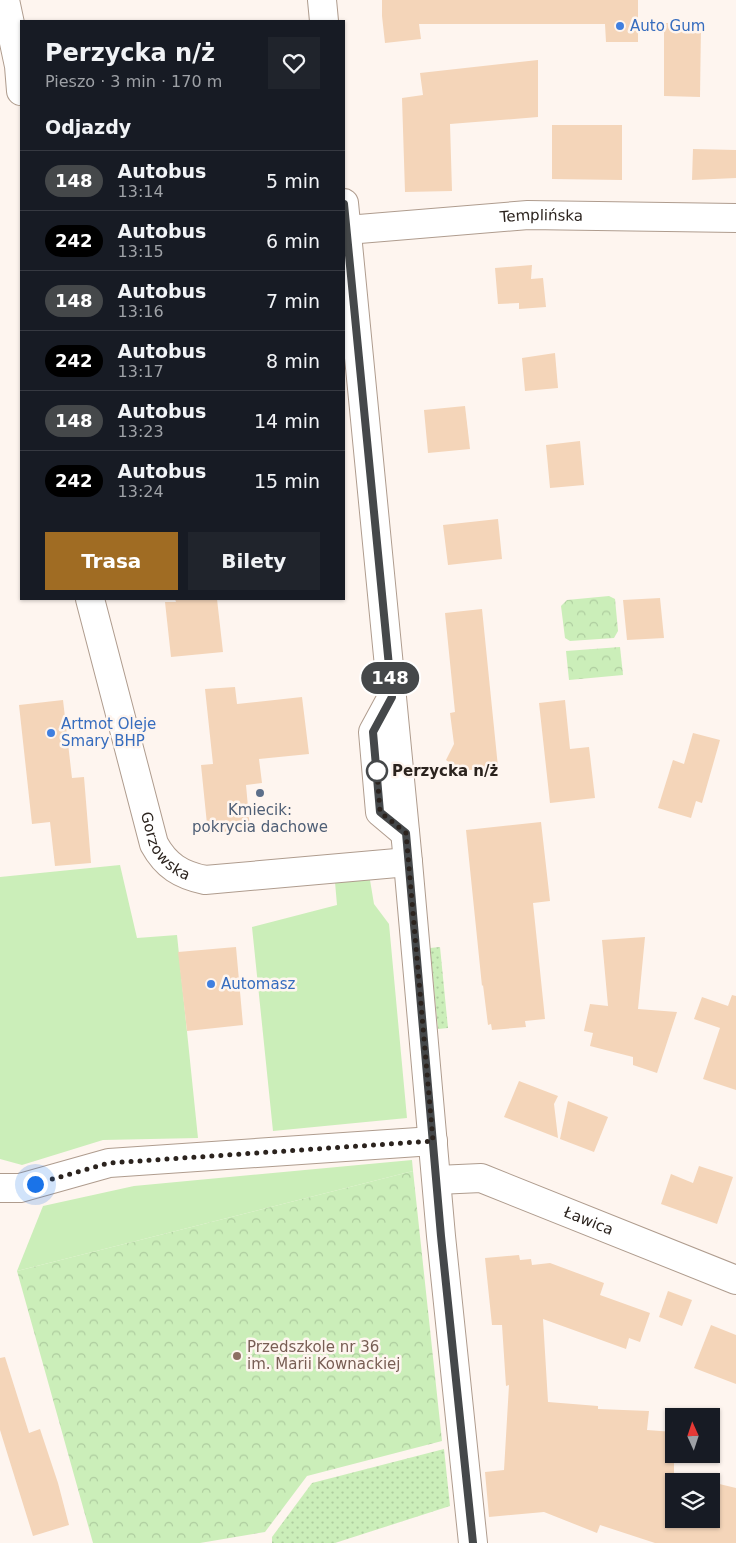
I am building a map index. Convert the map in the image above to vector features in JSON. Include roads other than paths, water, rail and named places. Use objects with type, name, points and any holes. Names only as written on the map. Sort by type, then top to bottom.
[{"type":"street","points":[[5,0],[20,78]]},
{"type":"street","points":[[322,0],[324,20]]},
{"type":"street","name":"Templińska","points":[[345,216],[528,215],[736,218]]},
{"type":"street","points":[[345,216],[406,833],[442,1243],[473,1543]]},
{"type":"street","name":"Gorzowska","points":[[90,600],[154,844],[160,855],[170,865],[189,876],[205,880],[408,862]]},
{"type":"street","points":[[0,1188],[20,1188],[109,1163],[433,1141]]},
{"type":"street","name":"Ławica","points":[[437,1180],[481,1178],[736,1280]]},
{"type":"place","name":"Auto Gum","points":[[620,26]]},
{"type":"place","name":"Artmot Oleje Smary BHP","points":[[51,733]]},
{"type":"place","name":"Perzycka n/ż","points":[[377,771]]},
{"type":"place","name":"Kmiecik: pokrycia dachowe","points":[[260,793]]},
{"type":"place","name":"Automasz","points":[[211,984]]},
{"type":"place","name":"Przedszkole nr 36 im. Marii Kownackiej","points":[[237,1356]]}]
